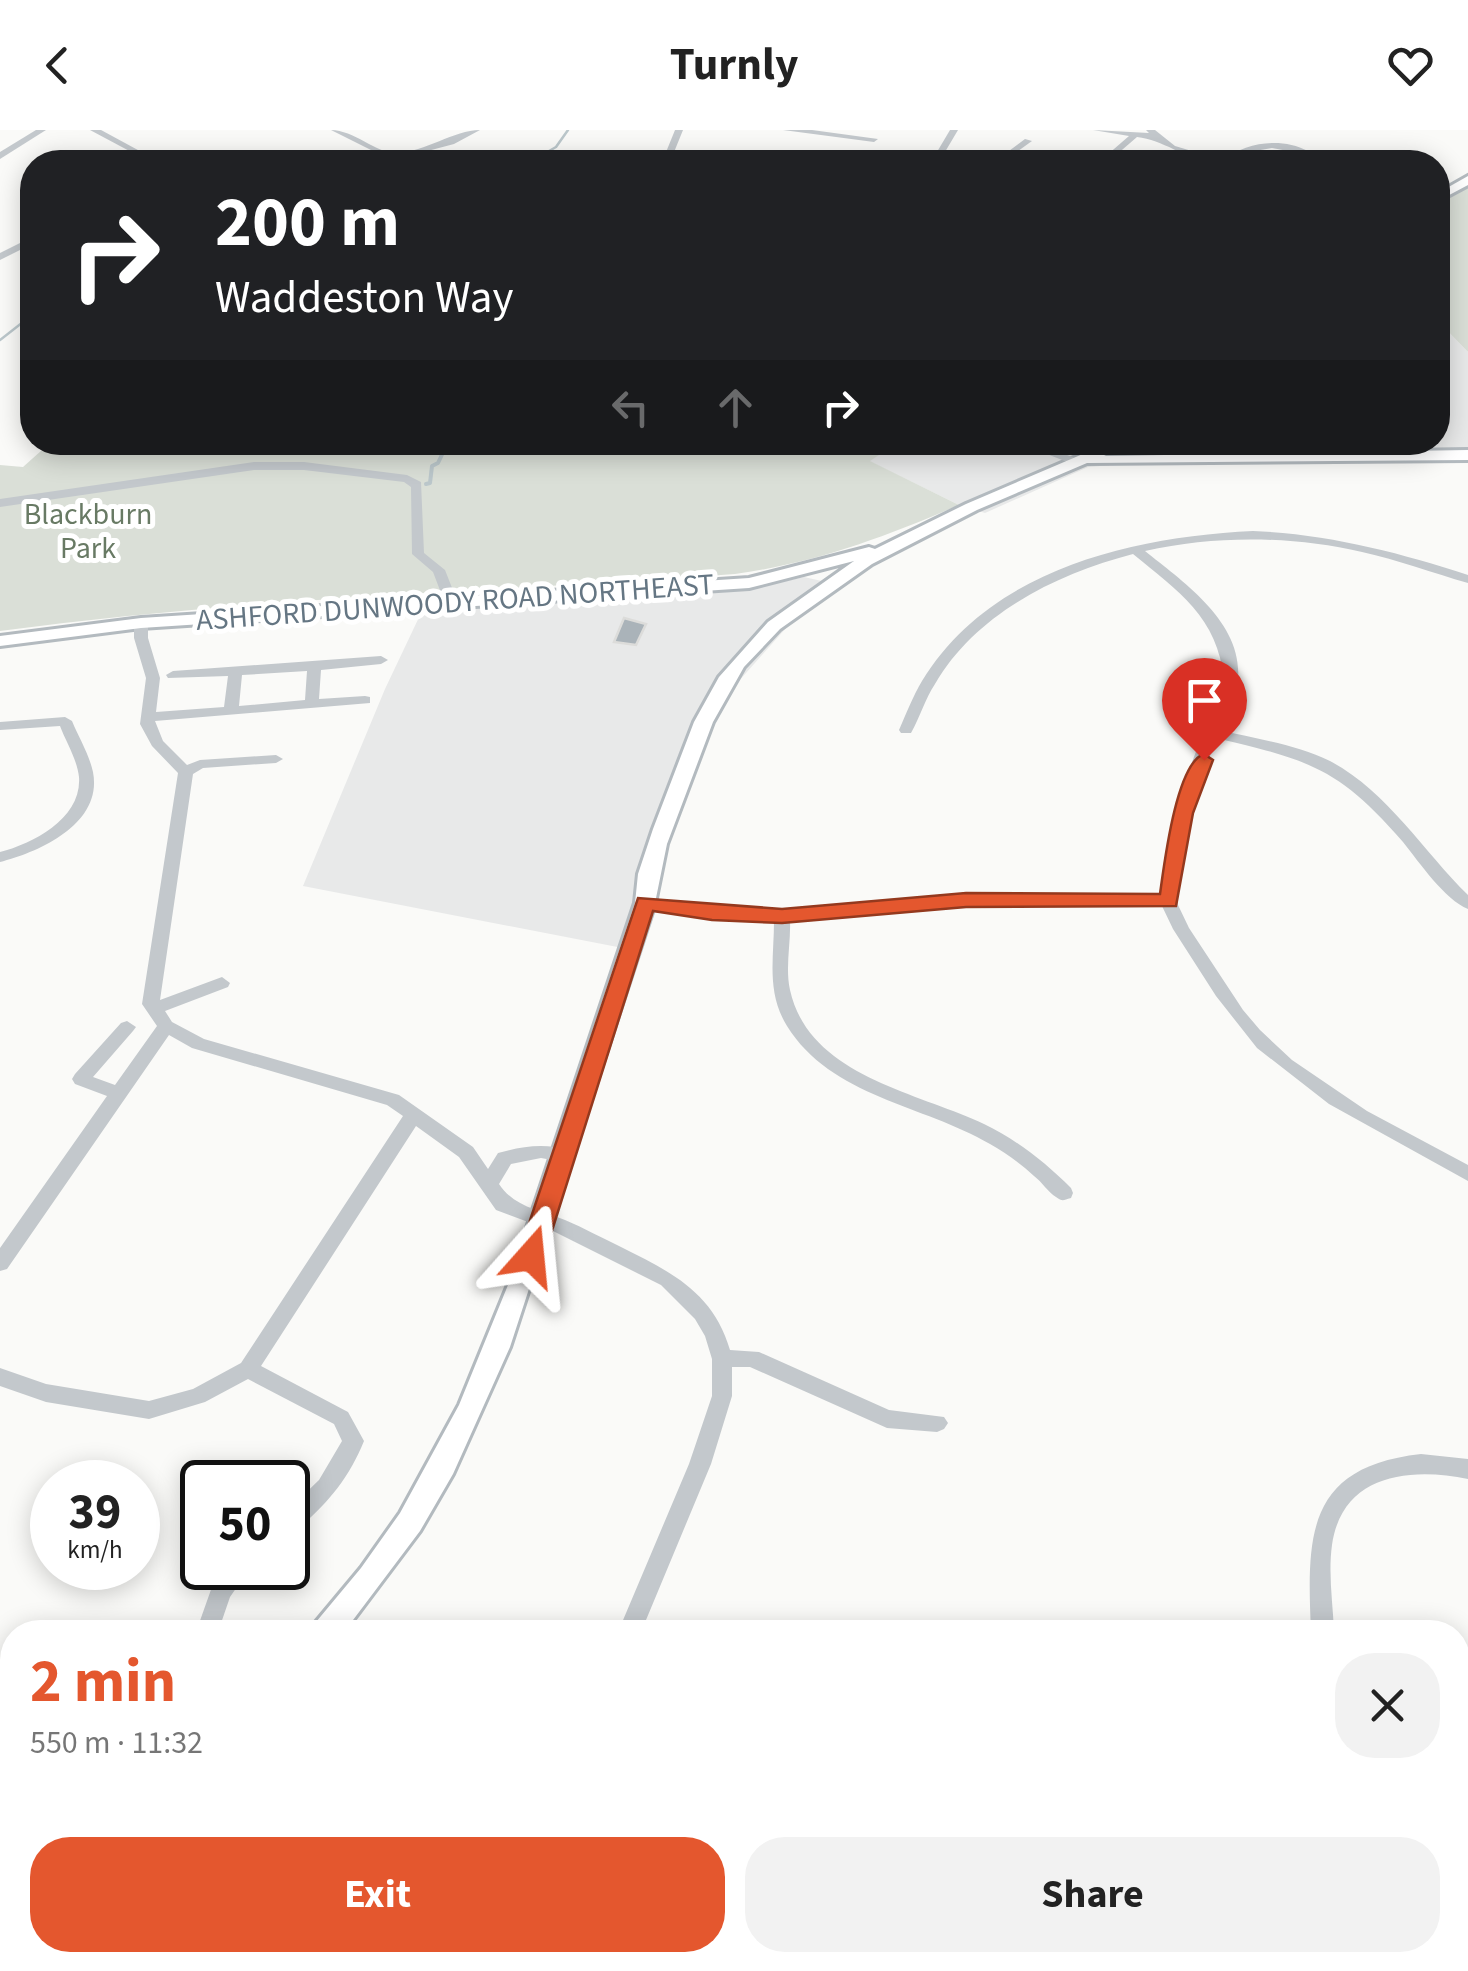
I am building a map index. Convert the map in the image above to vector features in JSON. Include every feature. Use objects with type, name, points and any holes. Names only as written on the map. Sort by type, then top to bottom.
[{"type":"main road","points":[[336,1620],[388,1556],[452,1450],[498,1353],[646,903],[660,839],[717,694],[738,664],[792,612],[818,593],[906,539],[1095,455]]},
{"type":"main road","points":[[1079,462],[1468,455]]},
{"type":"main road","name":"ASHFORD DUNWOODY ROAD NORTHEAST","points":[[0,640],[141,623],[749,583],[821,566],[906,539]]},
{"type":"main road","points":[[818,593],[824,583],[821,566]]},
{"type":"main road","points":[[749,583],[784,589],[792,596],[792,612]]},
{"type":"street","points":[[0,156],[42,130]]},
{"type":"street","points":[[94,130],[133,150]]},
{"type":"street","points":[[335,130],[377,150]]},
{"type":"street","points":[[427,150],[476,130]]},
{"type":"street","points":[[787,130],[874,139]]},
{"type":"street","points":[[1098,130],[1133,137],[1154,134],[1179,150]]},
{"type":"street","points":[[1117,150],[1133,137]]},
{"type":"street","points":[[1016,150],[1028,142]]},
{"type":"street","points":[[1254,150],[1280,147]]},
{"type":"street","points":[[1059,455],[1079,462]]},
{"type":"street","points":[[0,503],[254,466],[304,466],[407,479],[417,485],[418,554],[439,570],[452,603]]},
{"type":"street","points":[[906,730],[914,706],[943,658],[971,627],[1002,603],[1066,574],[1137,551],[1214,538],[1287,537],[1384,554],[1468,579]]},
{"type":"street","points":[[1137,551],[1192,596],[1217,628],[1232,657],[1231,680],[1183,813],[1169,901],[1222,994],[1262,1043],[1328,1094],[1468,1174]]},
{"type":"street","points":[[141,623],[140,638],[153,678],[147,724],[157,743],[180,767]]},
{"type":"street","points":[[173,675],[381,660]]},
{"type":"street","points":[[312,704],[314,666]]},
{"type":"street","points":[[231,710],[236,672]]},
{"type":"street","points":[[148,717],[365,700]]},
{"type":"street","points":[[0,726],[65,721],[80,758],[86,787],[67,825],[22,853],[0,858]]},
{"type":"street","points":[[1214,732],[1313,760],[1337,771],[1378,807],[1424,862],[1468,904]]},
{"type":"street","points":[[180,767],[276,758]]},
{"type":"street","points":[[180,767],[152,1004],[166,1026],[198,1044],[393,1100],[466,1152],[503,1205],[543,1219],[668,1279],[702,1312],[714,1334],[722,1360],[722,1396],[713,1428],[634,1620]]},
{"type":"street","points":[[646,903],[712,913],[782,916],[966,900],[1169,901]]},
{"type":"street","points":[[782,916],[782,993],[811,1046],[869,1084],[977,1129],[1024,1155],[1064,1193]]},
{"type":"street","points":[[154,1008],[222,984]]},
{"type":"street","points":[[0,1262],[166,1026]]},
{"type":"street","points":[[118,1094],[82,1080],[127,1027]]},
{"type":"street","points":[[0,1377],[46,1393],[149,1410],[198,1396],[248,1369],[414,1114]]},
{"type":"street","points":[[466,1152],[506,1158],[542,1150],[564,1154]]},
{"type":"street","points":[[488,1185],[494,1169],[506,1158]]},
{"type":"street","points":[[722,1360],[752,1358],[887,1419],[937,1423]]},
{"type":"street","points":[[248,1369],[341,1418],[353,1440],[344,1467],[310,1505]]},
{"type":"street","points":[[1322,1620],[1322,1542],[1332,1506],[1357,1480],[1382,1469],[1446,1463],[1468,1469]]},
{"type":"street","points":[[211,1620],[222,1590]]},
{"type":"shaded area","points":[[1450,333],[1468,352],[1468,452],[1450,452]]},
{"type":"shaded area","points":[[879,455],[1234,455],[1088,467],[985,513],[959,505],[869,461]]},
{"type":"shaded area","points":[[804,577],[835,584],[803,609],[722,700],[673,816],[633,950],[303,886],[422,611],[672,597],[747,590]]},
{"type":"green space","points":[[1468,177],[1468,352],[1450,333],[1450,189]]},
{"type":"green space","name":"Blackburn Park","points":[[36,455],[879,455],[870,461],[959,505],[849,547],[735,574],[275,603],[0,631],[0,465],[23,467]]},
{"type":"building","points":[[624,618],[646,624],[636,645],[614,642]]},
{"type":"waterway","points":[[551,150],[568,130]]},
{"type":"waterway","points":[[0,340],[20,324]]},
{"type":"waterway","points":[[426,484],[430,483],[432,466],[442,455]]},
{"type":"route","points":[[531,1256],[646,903],[712,913],[782,916],[966,900],[1169,901],[1183,813],[1204,760]]}]
